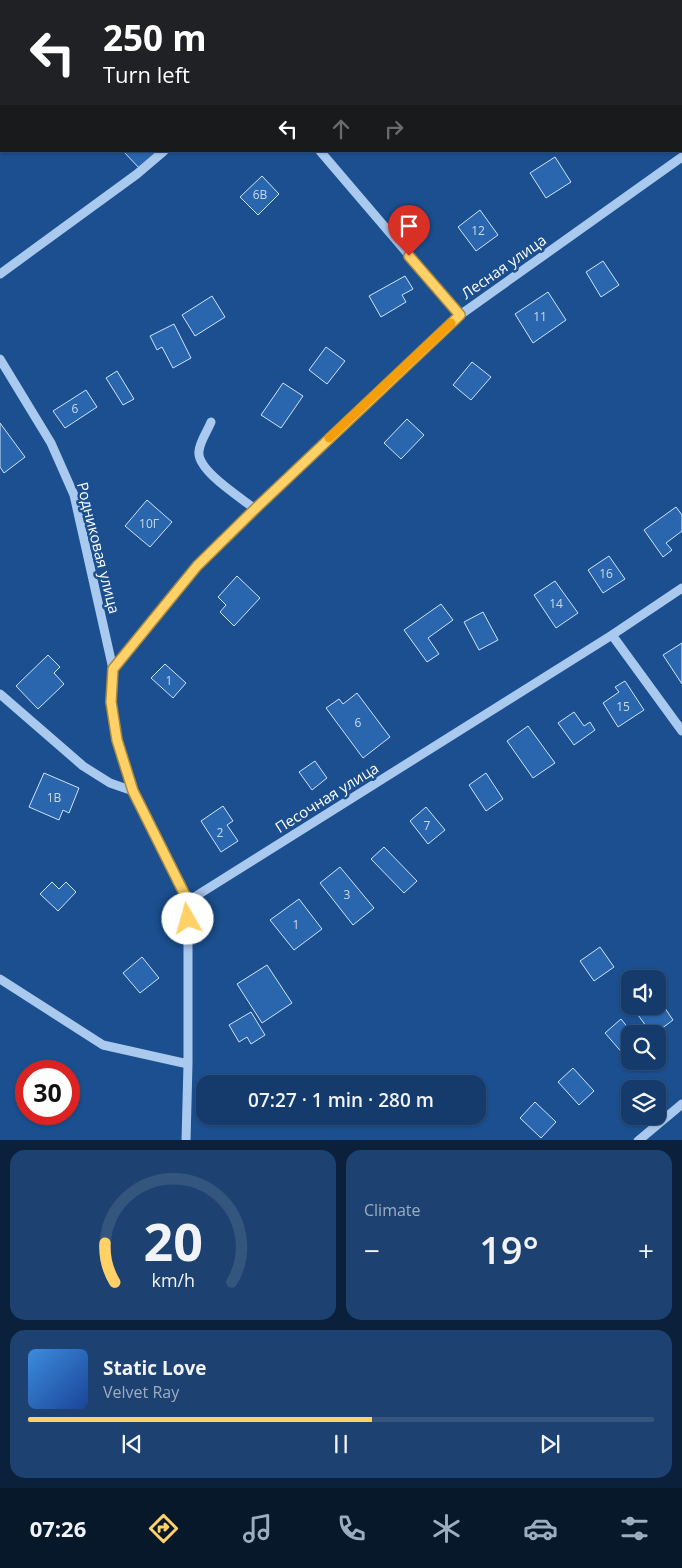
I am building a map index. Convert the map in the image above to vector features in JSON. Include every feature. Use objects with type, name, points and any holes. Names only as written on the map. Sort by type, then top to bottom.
[{"type":"street","points":[[0,274],[137,174],[163,152]]},
{"type":"street","points":[[321,152],[460,315]]},
{"type":"street","name":"Лесная улица","points":[[113,669],[197,566],[460,315],[682,157]]},
{"type":"street","name":"Родниковая улица","points":[[0,359],[51,444],[74,495],[113,669]]},
{"type":"street","points":[[211,422],[199,450],[200,461],[206,470],[255,509]]},
{"type":"street","name":"Песочная улица","points":[[188,901],[612,635],[682,588]]},
{"type":"street","points":[[612,635],[682,731]]},
{"type":"street","points":[[113,669],[111,702],[117,740],[133,791],[188,901],[186,1140]]},
{"type":"street","points":[[0,694],[82,766],[110,783],[133,791]]},
{"type":"street","points":[[0,979],[103,1046],[188,1064]]},
{"type":"street","points":[[638,1140],[682,1104]]},
{"type":"building","points":[[124,152],[157,152],[141,170]]},
{"type":"building","points":[[555,157],[571,182],[546,198],[530,173]]},
{"type":"building","points":[[262,176],[279,194],[258,215],[240,197]]},
{"type":"building","points":[[480,210],[498,235],[476,251],[458,227]]},
{"type":"building","points":[[603,261],[619,285],[601,297],[586,272]]},
{"type":"building","points":[[405,276],[413,289],[402,295],[406,302],[381,317],[369,296]]},
{"type":"building","points":[[548,292],[566,320],[533,343],[515,314]]},
{"type":"building","points":[[212,296],[225,317],[195,336],[182,315]]},
{"type":"building","points":[[174,324],[191,358],[173,368],[162,347],[157,350],[150,336]]},
{"type":"building","points":[[326,347],[345,361],[327,384],[309,370]]},
{"type":"building","points":[[472,362],[491,377],[471,400],[453,385]]},
{"type":"building","points":[[117,371],[134,399],[123,405],[106,378]]},
{"type":"building","points":[[283,383],[303,396],[281,428],[261,415]]},
{"type":"building","points":[[86,390],[97,407],[65,428],[53,411]]},
{"type":"building","points":[[407,419],[424,435],[401,459],[384,443]]},
{"type":"building","points":[[0,423],[25,457],[4,473],[0,467]]},
{"type":"building","points":[[147,500],[172,522],[150,547],[125,526]]},
{"type":"building","points":[[676,507],[682,515],[682,531],[666,543],[672,550],[663,557],[644,530]]},
{"type":"building","points":[[609,556],[625,579],[603,593],[588,570]]},
{"type":"building","points":[[237,576],[260,598],[234,626],[220,612],[226,605],[218,597]]},
{"type":"building","points":[[555,581],[578,613],[556,628],[534,595]]},
{"type":"building","points":[[441,604],[453,620],[428,638],[439,654],[427,662],[404,630]]},
{"type":"building","points":[[483,612],[498,640],[479,650],[464,622]]},
{"type":"building","points":[[682,643],[682,684],[663,655]]},
{"type":"building","points":[[48,655],[60,667],[54,673],[64,684],[38,709],[16,686]]},
{"type":"building","points":[[165,664],[186,683],[173,698],[151,678]]},
{"type":"building","points":[[625,681],[644,710],[618,727],[603,703],[619,692],[615,687]]},
{"type":"building","points":[[357,693],[390,737],[363,758],[326,708],[339,699],[343,704]]},
{"type":"building","points":[[574,712],[584,726],[590,722],[595,730],[574,745],[558,723]]},
{"type":"building","points":[[528,726],[555,763],[533,778],[507,741]]},
{"type":"building","points":[[315,761],[327,778],[312,790],[299,772]]},
{"type":"building","points":[[44,773],[79,788],[69,813],[63,810],[59,820],[29,807]]},
{"type":"building","points":[[486,773],[503,799],[486,811],[469,785]]},
{"type":"building","points":[[223,806],[233,821],[227,825],[238,841],[221,852],[201,821]]},
{"type":"building","points":[[426,807],[445,830],[428,844],[410,821]]},
{"type":"building","points":[[384,847],[417,881],[404,893],[371,859]]},
{"type":"building","points":[[340,867],[374,908],[353,925],[320,883]]},
{"type":"building","points":[[52,882],[59,889],[66,882],[76,892],[58,911],[40,894]]},
{"type":"building","points":[[299,899],[322,929],[294,950],[270,920]]},
{"type":"building","points":[[600,947],[614,967],[594,981],[580,961]]},
{"type":"building","points":[[142,957],[159,978],[140,993],[123,973]]},
{"type":"building","points":[[267,965],[292,1003],[262,1023],[237,984]]},
{"type":"building","points":[[666,1010],[673,1020],[666,1025],[645,1025],[638,1015],[666,1015]]},
{"type":"building","points":[[251,1012],[265,1035],[251,1044],[247,1037],[239,1042],[229,1025]]},
{"type":"building","points":[[621,1019],[626,1025],[621,1025],[621,1051],[605,1033]]},
{"type":"building","points":[[573,1068],[594,1091],[579,1105],[558,1082]]},
{"type":"building","points":[[535,1102],[556,1122],[541,1138],[520,1118]]},
{"type":"slow traffic","points":[[329,438],[451,323]]},
{"type":"route","points":[[188,919],[188,901],[133,791],[117,740],[111,702],[113,669],[197,566],[399,371],[460,315],[409,256]]}]
